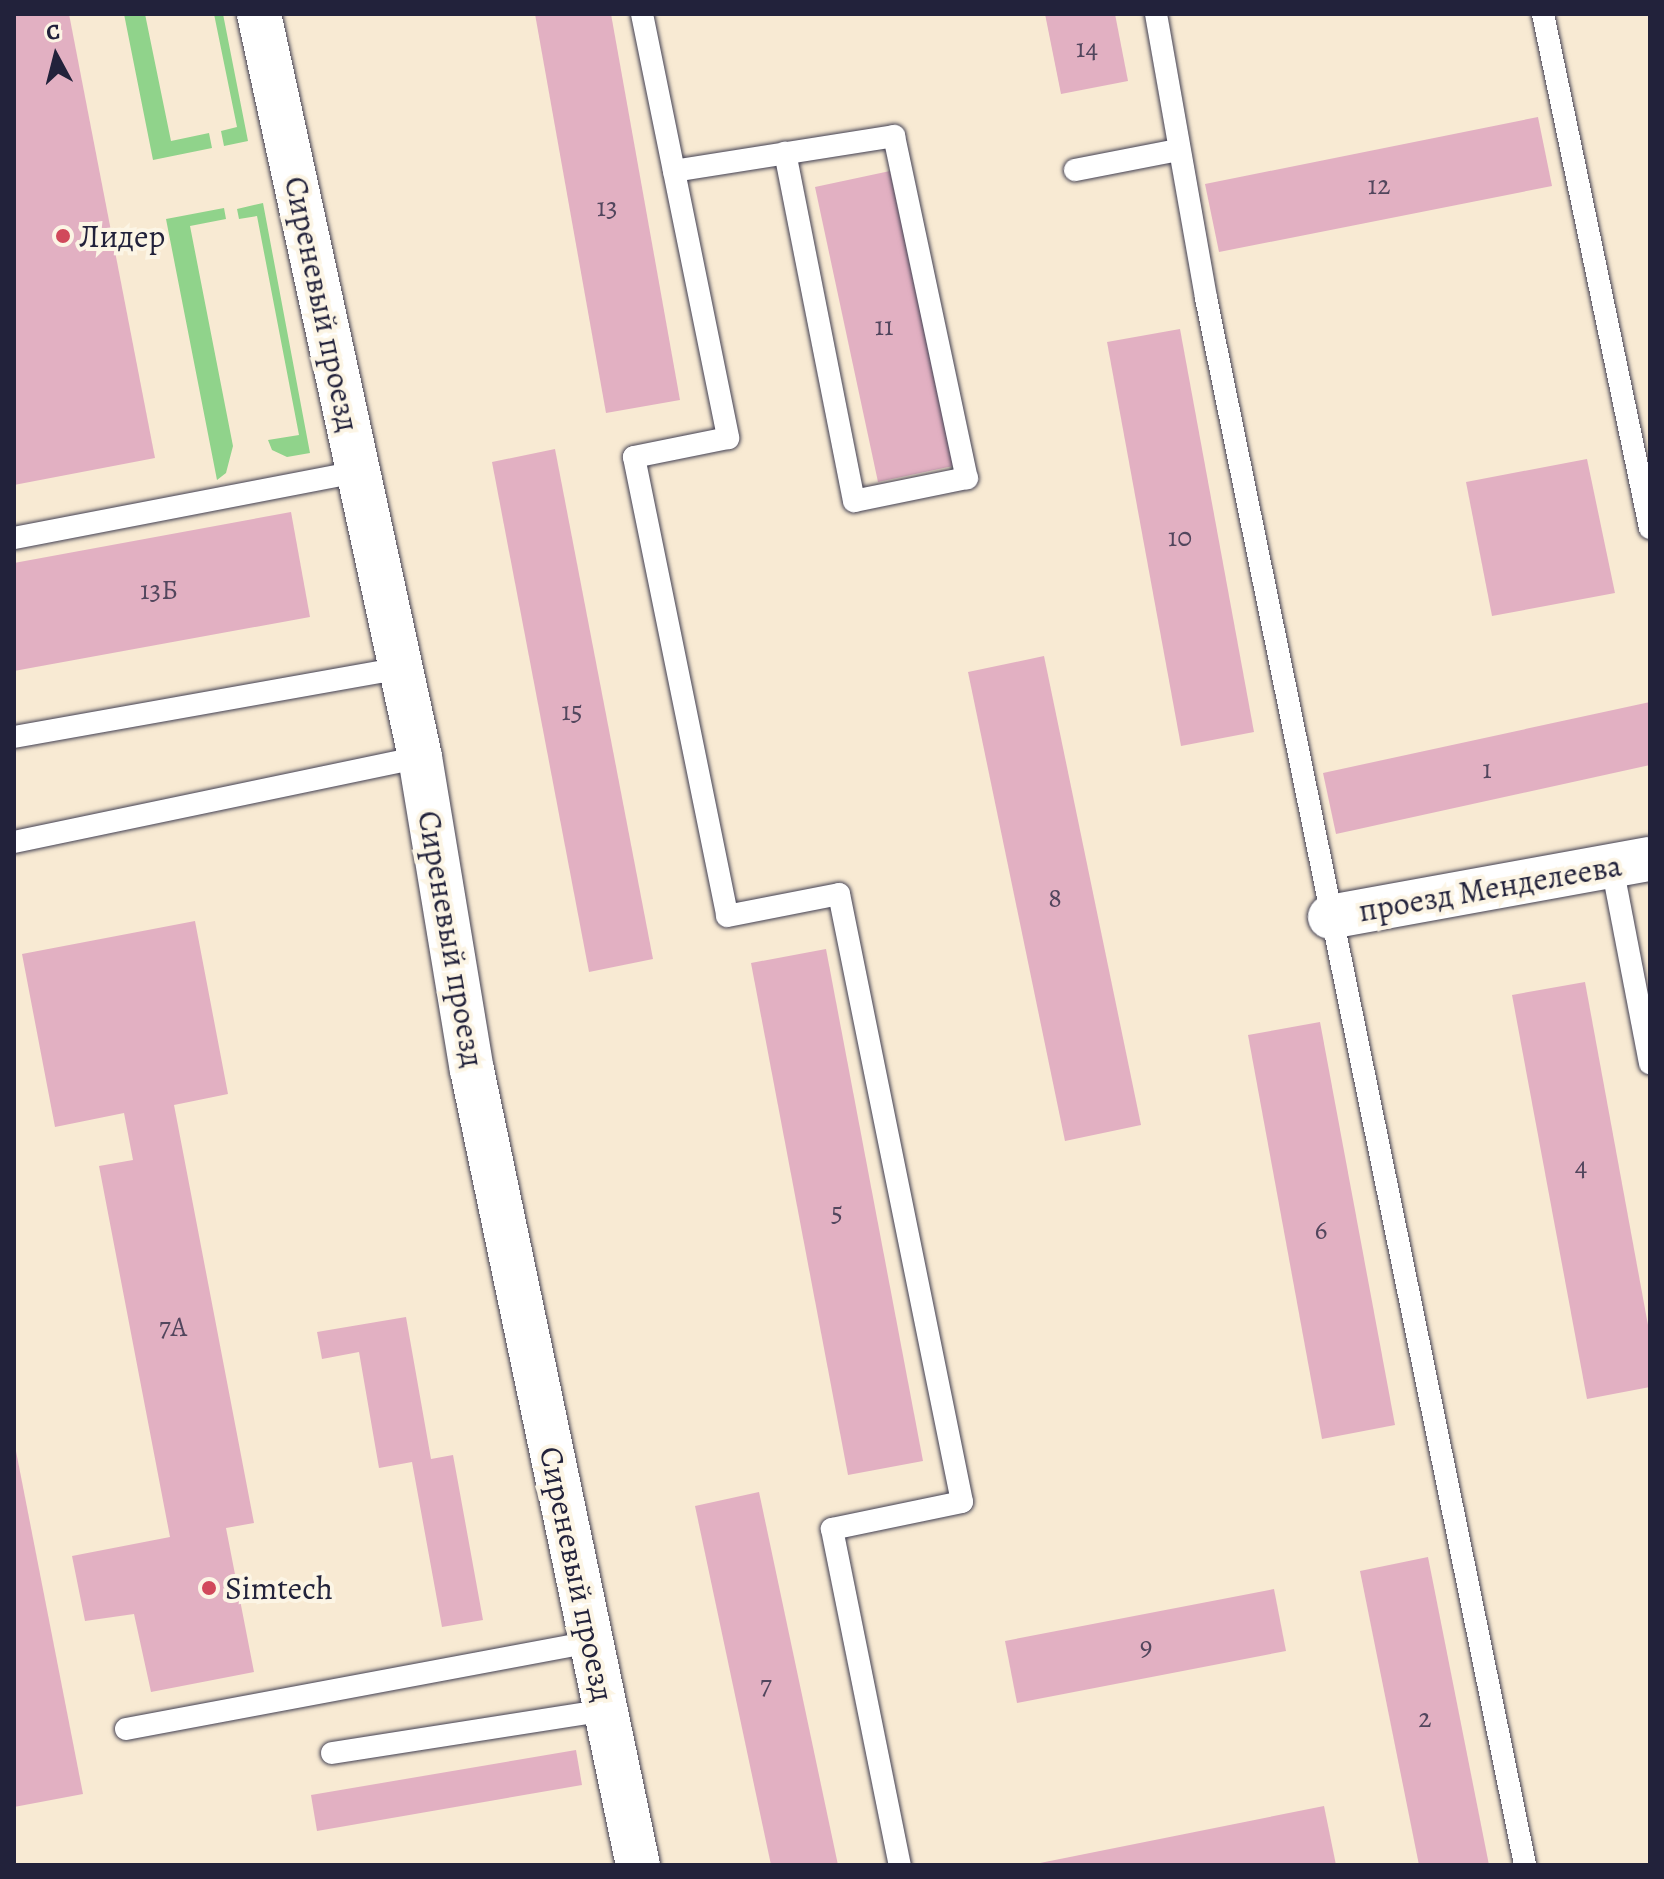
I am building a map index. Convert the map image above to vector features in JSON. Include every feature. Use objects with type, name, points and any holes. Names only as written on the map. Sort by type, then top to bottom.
[{"type":"street","name":"Сиреневый проезд","points":[[259,14],[420,757],[472,1070],[638,1865]]},
{"type":"street","name":"проезд Менделеева","points":[[1330,917],[1631,862]]},
{"type":"lane","points":[[642,14],[728,438],[634,457],[727,916],[839,894],[962,1502],[832,1529],[900,1865]]},
{"type":"lane","points":[[1156,14],[1178,150],[1330,917],[1525,1865]]},
{"type":"lane","points":[[1543,14],[1650,528]]},
{"type":"lane","points":[[674,171],[785,153],[894,136],[967,478],[854,501],[785,153]]},
{"type":"lane","points":[[1075,170],[1178,150]]},
{"type":"lane","points":[[14,538],[358,472]]},
{"type":"lane","points":[[14,737],[401,668]]},
{"type":"lane","points":[[14,842],[420,757]]},
{"type":"lane","points":[[1631,862],[1650,1063]]},
{"type":"lane","points":[[126,1729],[591,1642]]},
{"type":"lane","points":[[332,1753],[606,1710]]},
{"type":"green space","points":[[124,14],[145,14],[171,141],[209,133],[212,148],[153,160]]},
{"type":"green space","points":[[214,14],[223,14],[248,141],[224,146],[221,131],[237,127]]},
{"type":"green space","points":[[263,203],[310,453],[287,457],[272,450],[268,440],[299,435],[257,216],[239,219],[237,209]]},
{"type":"green space","points":[[224,208],[226,219],[190,226],[233,446],[226,473],[217,480],[166,219]]},
{"type":"building","name":"Лидер","points":[[14,14],[69,14],[155,458],[14,485]]},
{"type":"building","points":[[535,14],[611,14],[680,400],[606,413]]},
{"type":"building","points":[[1045,14],[1115,14],[1128,81],[1061,94]]},
{"type":"building","points":[[1538,117],[1552,186],[1219,252],[1205,184]]},
{"type":"building","points":[[890,171],[953,466],[878,482],[815,187]]},
{"type":"building","points":[[1180,329],[1254,732],[1181,746],[1107,342]]},
{"type":"building","points":[[555,449],[653,959],[589,972],[492,462]]},
{"type":"building","points":[[1587,459],[1615,593],[1492,616],[1466,482]]},
{"type":"building","points":[[291,512],[310,617],[14,671],[14,563]]},
{"type":"building","points":[[1044,656],[1141,1125],[1065,1141],[968,672]]},
{"type":"building","points":[[1650,702],[1650,765],[1336,834],[1323,773]]},
{"type":"building","points":[[195,921],[228,1094],[174,1105],[254,1523],[226,1528],[254,1672],[151,1692],[134,1614],[85,1621],[72,1556],[170,1537],[99,1166],[133,1160],[124,1113],[55,1127],[22,954]]},
{"type":"building","points":[[826,949],[923,1461],[848,1475],[751,963]]},
{"type":"building","points":[[1585,982],[1650,1336],[1650,1387],[1587,1399],[1512,995]]},
{"type":"building","points":[[1320,1022],[1395,1425],[1322,1439],[1248,1035]]},
{"type":"building","points":[[406,1317],[431,1459],[453,1455],[483,1620],[442,1627],[412,1462],[379,1468],[359,1352],[322,1359],[317,1332]]},
{"type":"building","points":[[14,1447],[83,1794],[14,1807]]},
{"type":"building","points":[[759,1492],[838,1865],[771,1865],[695,1506]]},
{"type":"building","points":[[1428,1557],[1489,1865],[1419,1865],[1360,1571]]},
{"type":"building","points":[[1274,1589],[1286,1651],[1017,1703],[1005,1641]]},
{"type":"building","points":[[576,1750],[582,1785],[317,1831],[311,1795]]},
{"type":"building","points":[[1324,1806],[1336,1865],[1035,1865],[1035,1864]]},
{"type":"place","name":"Лидер","points":[[63,236]]},
{"type":"place","name":"Simtech","points":[[209,1588]]}]
